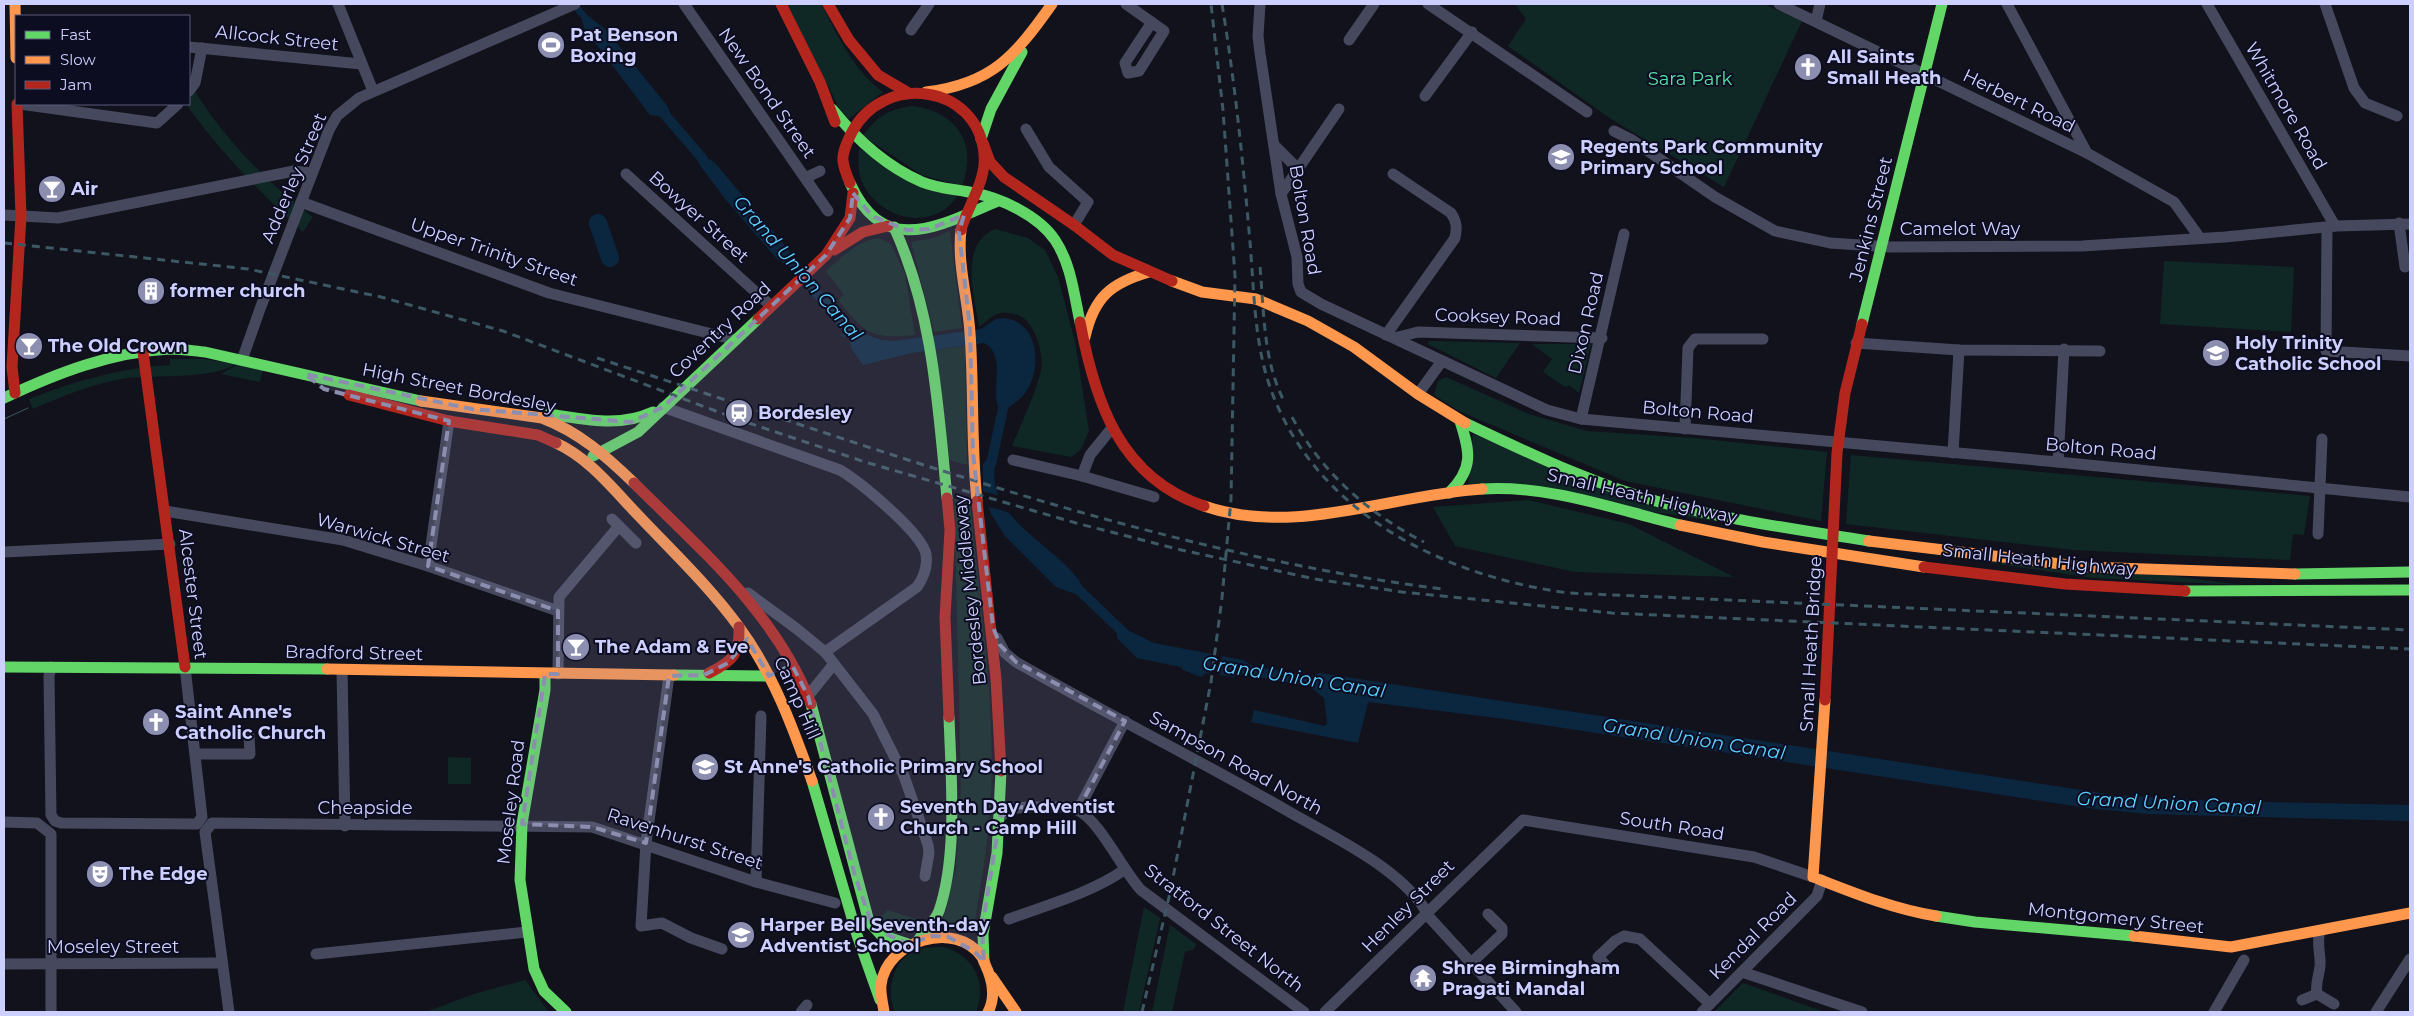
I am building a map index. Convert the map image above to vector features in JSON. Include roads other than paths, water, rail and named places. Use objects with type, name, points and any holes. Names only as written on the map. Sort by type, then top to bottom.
[{"type":"main road","points":[[781,4],[832,109],[843,161],[853,193],[872,216],[891,226],[907,230],[929,229],[996,202]]},
{"type":"main road","points":[[828,4],[849,40],[878,74],[908,92]]},
{"type":"main road","points":[[982,141],[1003,84],[1034,30],[1052,4]]},
{"type":"main road","name":"Jenkins Street","points":[[1838,443],[1845,393],[1856,343],[1883,247],[1942,4]]},
{"type":"main road","points":[[843,161],[850,135],[870,109],[887,98],[908,92],[947,90],[976,82],[1012,56],[1034,30]]},
{"type":"main road","name":"Small Heath Highway","points":[[922,92],[944,98],[958,107],[970,119],[982,141],[990,162],[1004,177],[1074,225],[1113,255],[1149,272],[1202,292],[1256,299],[1308,321],[1354,347],[1418,394],[1460,421],[1528,453],[1614,488],[1663,503],[1787,529],[1887,544],[2086,567],[2263,574],[2410,572]]},
{"type":"main road","points":[[15,393],[12,367],[22,216],[18,105]]},
{"type":"main road","name":"Small Heath Highway","points":[[832,109],[850,135],[905,174],[937,187],[960,193],[976,193],[1036,221],[1046,229],[1065,258],[1074,285],[1090,376],[1103,414],[1111,429],[1131,456],[1166,487],[1188,500],[1213,510],[1240,517],[1296,516],[1449,493],[1499,488],[1540,489],[1575,496],[1669,522],[1769,543],[1888,562],[2066,584],[2240,592],[2410,590]]},
{"type":"main road","name":"Bordesley Middleway","points":[[982,141],[984,169],[976,193],[964,215],[959,232],[970,328],[973,453],[993,627],[999,713],[1000,817],[997,855],[982,929],[981,943],[984,962]]},
{"type":"main road","name":"Coventry Road","points":[[626,475],[624,450],[638,432],[826,255],[850,218],[853,193]]},
{"type":"main road","name":"Bordesley Middleway","points":[[883,1009],[881,985],[887,965],[900,950],[914,941],[938,913],[940,907],[950,843],[951,774],[945,617],[950,530],[935,380],[919,294],[906,253],[891,226]]},
{"type":"main road","name":"Coventry Road","points":[[826,255],[863,232],[891,226]]},
{"type":"main road","points":[[1084,344],[1087,322],[1101,295],[1122,280],[1149,272]]},
{"type":"main road","name":"High Street Bordesley","points":[[4,398],[36,382],[96,360],[143,352],[186,350],[242,360],[427,402],[518,414],[559,424],[581,436],[601,451]]},
{"type":"main road","name":"Alcester Street","points":[[143,352],[144,372],[170,544],[185,667]]},
{"type":"main road","name":"High Street Bordesley","points":[[305,374],[324,389],[449,421],[538,435],[572,450],[585,460]]},
{"type":"main road","points":[[518,414],[550,414],[618,423],[631,422],[663,407]]},
{"type":"main road","points":[[1449,493],[1466,475],[1470,463],[1467,439],[1460,421]]},
{"type":"main road","name":"Coventry Road","points":[[585,460],[638,432]]},
{"type":"main road","name":"Small Heath Bridge","points":[[1818,879],[1820,793],[1838,443]]},
{"type":"main road","name":"Camp Hill","points":[[601,451],[740,588],[781,670],[792,724],[818,797],[856,935],[883,1009]]},
{"type":"main road","name":"Camp Hill","points":[[585,460],[708,589],[739,627],[808,696],[869,922],[881,935],[914,941]]},
{"type":"main road","name":"Bradford Street","points":[[704,675],[728,663],[735,655],[740,640],[739,627]]},
{"type":"main road","name":"Bradford Street","points":[[4,667],[185,667],[669,676],[781,670]]},
{"type":"main road","name":"Moseley Road","points":[[545,674],[545,690],[522,824],[520,880],[534,969],[544,991],[566,1012]]},
{"type":"main road","name":"Montgomery Street","points":[[1818,879],[1875,901],[1912,912],[1975,922],[2066,929],[2232,947],[2410,913]]},
{"type":"main road","points":[[914,941],[934,936],[948,937],[968,946],[984,962],[1016,1012]]},
{"type":"main road","points":[[988,1012],[993,990],[990,973]]},
{"type":"street","points":[[338,4],[373,91]]},
{"type":"street","name":"Adderley Street","points":[[242,360],[312,173],[337,116],[347,106],[373,91],[575,4]]},
{"type":"street","name":"New Bond Street","points":[[684,4],[828,212]]},
{"type":"street","points":[[911,30],[929,4]]},
{"type":"street","points":[[1126,4],[1152,22]]},
{"type":"street","name":"Bolton Road","points":[[1260,4],[1258,36],[1280,194],[1297,257],[1296,277],[1301,292],[1321,304],[1547,410],[1581,419],[2058,462],[2410,497]]},
{"type":"street","points":[[1349,40],[1374,4]]},
{"type":"street","points":[[1428,4],[1472,32],[1587,112]]},
{"type":"street","name":"Herbert Road","points":[[1779,4],[2087,153],[2174,202],[2200,238]]},
{"type":"street","points":[[1816,21],[1820,4]]},
{"type":"street","points":[[2007,4],[2087,153]]},
{"type":"street","name":"Whitmore Road","points":[[2207,4],[2331,227]]},
{"type":"street","points":[[2326,4],[2354,88],[2365,103],[2397,116]]},
{"type":"street","points":[[1426,96],[1472,32]]},
{"type":"street","name":"Allcock Street","points":[[190,46],[361,64]]},
{"type":"street","points":[[190,90],[195,83],[202,48]]},
{"type":"street","points":[[25,105],[157,123],[177,105]]},
{"type":"street","points":[[1280,194],[1339,109]]},
{"type":"street","points":[[1026,129],[1049,167],[1088,202],[1074,225]]},
{"type":"street","name":"Camelot Way","points":[[1614,131],[1632,140],[1715,197],[1775,231],[1830,243],[1883,247],[2082,246],[2404,223]]},
{"type":"street","points":[[1274,145],[1298,169]]},
{"type":"street","points":[[4,215],[58,218],[294,171],[312,173]]},
{"type":"street","name":"New Bond Street","points":[[805,178],[820,171]]},
{"type":"street","name":"Bowyer Street","points":[[626,174],[771,306]]},
{"type":"street","points":[[1390,336],[1455,238],[1457,228],[1456,220],[1444,207],[1393,174]]},
{"type":"street","name":"Upper Trinity Street","points":[[301,202],[549,293],[736,340]]},
{"type":"street","points":[[2404,223],[2405,267]]},
{"type":"street","points":[[2331,227],[2326,351],[2410,356]]},
{"type":"street","name":"Dixon Road","points":[[1581,419],[1602,338],[1624,234]]},
{"type":"street","name":"Cooksey Road","points":[[1390,336],[1418,332],[1602,338]]},
{"type":"street","points":[[1685,428],[1688,348],[1695,339],[1763,339]]},
{"type":"street","points":[[1856,343],[1959,350],[2064,349],[2100,351]]},
{"type":"street","points":[[2058,462],[2064,349]]},
{"type":"street","points":[[1953,453],[1959,350]]},
{"type":"street","points":[[1418,394],[1442,361]]},
{"type":"street","points":[[663,407],[840,470],[855,479],[914,533],[923,547],[926,565],[924,577],[917,587],[825,652]]},
{"type":"street","points":[[428,566],[449,421]]},
{"type":"street","points":[[1082,476],[1090,456],[1111,429]]},
{"type":"street","points":[[2318,534],[2322,439]]},
{"type":"street","points":[[1013,460],[1082,476],[1154,498]]},
{"type":"street","name":"Warwick Street","points":[[164,511],[343,540],[428,566],[558,611]]},
{"type":"street","points":[[558,674],[558,611],[560,597],[615,522],[636,543]]},
{"type":"street","points":[[4,552],[170,544]]},
{"type":"street","points":[[740,588],[797,629],[825,652],[873,714],[904,776],[928,846],[923,862],[925,876]]},
{"type":"street","name":"Sampson Road North","points":[[993,627],[1000,645],[1016,662],[1207,766],[1376,862],[1388,871],[1427,912],[1516,1012]]},
{"type":"street","points":[[808,696],[834,665]]},
{"type":"street","name":"Cheapside","points":[[51,667],[49,676],[51,815],[54,821],[61,823],[212,823],[345,826],[522,824]]},
{"type":"street","name":"Alcester Street","points":[[185,667],[202,817],[229,1012]]},
{"type":"street","points":[[342,670],[345,826]]},
{"type":"street","points":[[669,676],[646,843],[641,926],[662,923],[691,938],[722,949]]},
{"type":"street","points":[[756,882],[762,716]]},
{"type":"street","points":[[1000,817],[1008,810],[1018,808],[1068,808],[1078,810],[1125,722]]},
{"type":"street","points":[[194,754],[250,754],[250,736]]},
{"type":"street","name":"Stratford Street North","points":[[1078,810],[1090,819],[1124,870],[1141,890],[1304,1012]]},
{"type":"street","name":"South Road","points":[[1516,825],[1523,820],[1530,820],[1754,857],[1818,879]]},
{"type":"street","points":[[4,822],[37,823],[51,834],[51,1012]]},
{"type":"street","name":"Ravenhurst Street","points":[[522,824],[592,827],[646,843],[756,882],[835,903]]},
{"type":"street","name":"Henley Street","points":[[1325,1012],[1516,825]]},
{"type":"street","name":"Stratford Street North","points":[[1009,919],[1080,892],[1114,877],[1124,870]]},
{"type":"street","name":"Kendal Road","points":[[1706,1008],[1817,896],[1818,879]]},
{"type":"street","points":[[1471,963],[1502,934],[1502,928],[1488,914]]},
{"type":"street","points":[[2317,994],[2316,985],[2320,963],[2317,941],[2320,931]]},
{"type":"street","points":[[316,954],[527,932]]},
{"type":"street","points":[[1612,971],[1598,957],[1615,941],[1624,936],[1640,939],[1706,1008]]},
{"type":"street","points":[[2376,1012],[2410,959]]},
{"type":"street","points":[[2214,1012],[2244,960]]},
{"type":"street","name":"Moseley Street","points":[[4,964],[222,963]]},
{"type":"street","points":[[1742,972],[1862,1012]]},
{"type":"street","points":[[2302,1000],[2317,994]]},
{"type":"street","points":[[2317,994],[2334,1004]]},
{"type":"water","points":[[569,4],[578,4],[587,15],[606,30],[668,107],[673,124],[659,116],[650,115],[584,28],[582,19]]},
{"type":"water","points":[[695,150],[715,163],[788,249],[796,265],[824,300],[807,287],[790,267],[777,259],[726,200],[699,164]]},
{"type":"water","name":"Grand Union Canal","points":[[1004,318],[1016,321],[1025,328],[1031,337],[1035,359],[1031,383],[1025,393],[1001,417],[996,394],[996,361],[990,348],[984,343],[911,353],[863,365],[851,348],[849,338],[841,336],[841,334],[848,335],[845,326],[881,340],[895,341],[981,329],[996,319]]},
{"type":"water","points":[[994,451],[994,477],[997,492],[1004,505],[1022,528],[1078,579],[1089,599],[1056,587],[1005,536],[991,514],[983,490],[983,464]]},
{"type":"water","points":[[1113,623],[1154,643],[1243,660],[1264,673],[1262,675],[1246,673],[1233,677],[1206,673],[1201,677],[1183,670],[1181,667],[1137,658],[1117,638],[1117,631]]},
{"type":"water","points":[[1320,673],[2114,795],[2216,801],[2410,805],[2410,821],[2148,814],[2088,808],[1505,719],[1368,702],[1358,743],[1251,722],[1254,710],[1325,726],[1327,723],[1324,698],[1303,681],[1297,681],[1298,677],[1305,678]]},
{"type":"waterway","name":"Grand Union Canal","points":[[665,115],[703,159]]},
{"type":"waterway","points":[[598,223],[610,258]]},
{"type":"waterway","name":"Grand Union Canal","points":[[814,290],[854,336]]},
{"type":"waterway","name":"Grand Union Canal","points":[[991,464],[1004,404]]},
{"type":"waterway","name":"Grand Union Canal","points":[[1079,590],[1123,632]]},
{"type":"waterway","name":"Grand Union Canal","points":[[1252,671],[1309,681]]},
{"type":"tram line","points":[[4,419],[28,408]]},
{"type":"railway","points":[[1142,1012],[1170,893],[1211,682],[1222,598],[1231,499],[1235,276],[1223,110],[1211,4]]},
{"type":"railway","points":[[1222,4],[1241,152],[1258,333],[1270,387],[1290,431],[1318,470],[1351,503],[1390,531],[1432,554],[1476,572],[1522,585],[1569,593],[2410,630]]},
{"type":"railway","points":[[4,243],[248,269],[381,297],[503,331],[737,419],[865,462],[1076,523],[1177,549],[1315,579],[1402,592],[1612,613],[2410,649]]},
{"type":"railway","points":[[1260,267],[1268,351],[1276,384],[1283,399]]},
{"type":"railway","points":[[597,358],[910,460],[1120,523],[1226,550],[1334,572],[1442,589]]},
{"type":"railway","points":[[1292,417],[1317,456],[1348,490],[1384,518],[1424,542]]},
{"type":"place","name":"Pat Benson Boxing","points":[[551,45]]},
{"type":"place","name":"All Saints Small Heath","points":[[1808,67]]},
{"type":"place","name":"Regents Park Community Primary School","points":[[1561,157]]},
{"type":"place","name":"Air","points":[[52,189]]},
{"type":"place","name":"former church","points":[[151,291]]},
{"type":"place","name":"The Old Crown","points":[[29,346]]},
{"type":"place","name":"Holy Trinity Catholic School","points":[[2216,353]]},
{"type":"place","name":"Bordesley","points":[[739,413]]},
{"type":"place","name":"The Adam & Eve","points":[[576,647]]},
{"type":"place","name":"Saint Anne's Catholic Church","points":[[156,722]]},
{"type":"place","name":"St Anne's Catholic Primary School","points":[[705,767]]},
{"type":"place","name":"Seventh Day Adventist Church - Camp Hill","points":[[881,817]]},
{"type":"place","name":"The Edge","points":[[100,874]]},
{"type":"place","name":"Harper Bell Seventh-day Adventist School","points":[[741,935]]},
{"type":"place","name":"Shree Birmingham Pragati Mandal","points":[[1423,978]]},
{"type":"park label","name":"Sara Park","points":[[1690,79]]}]
